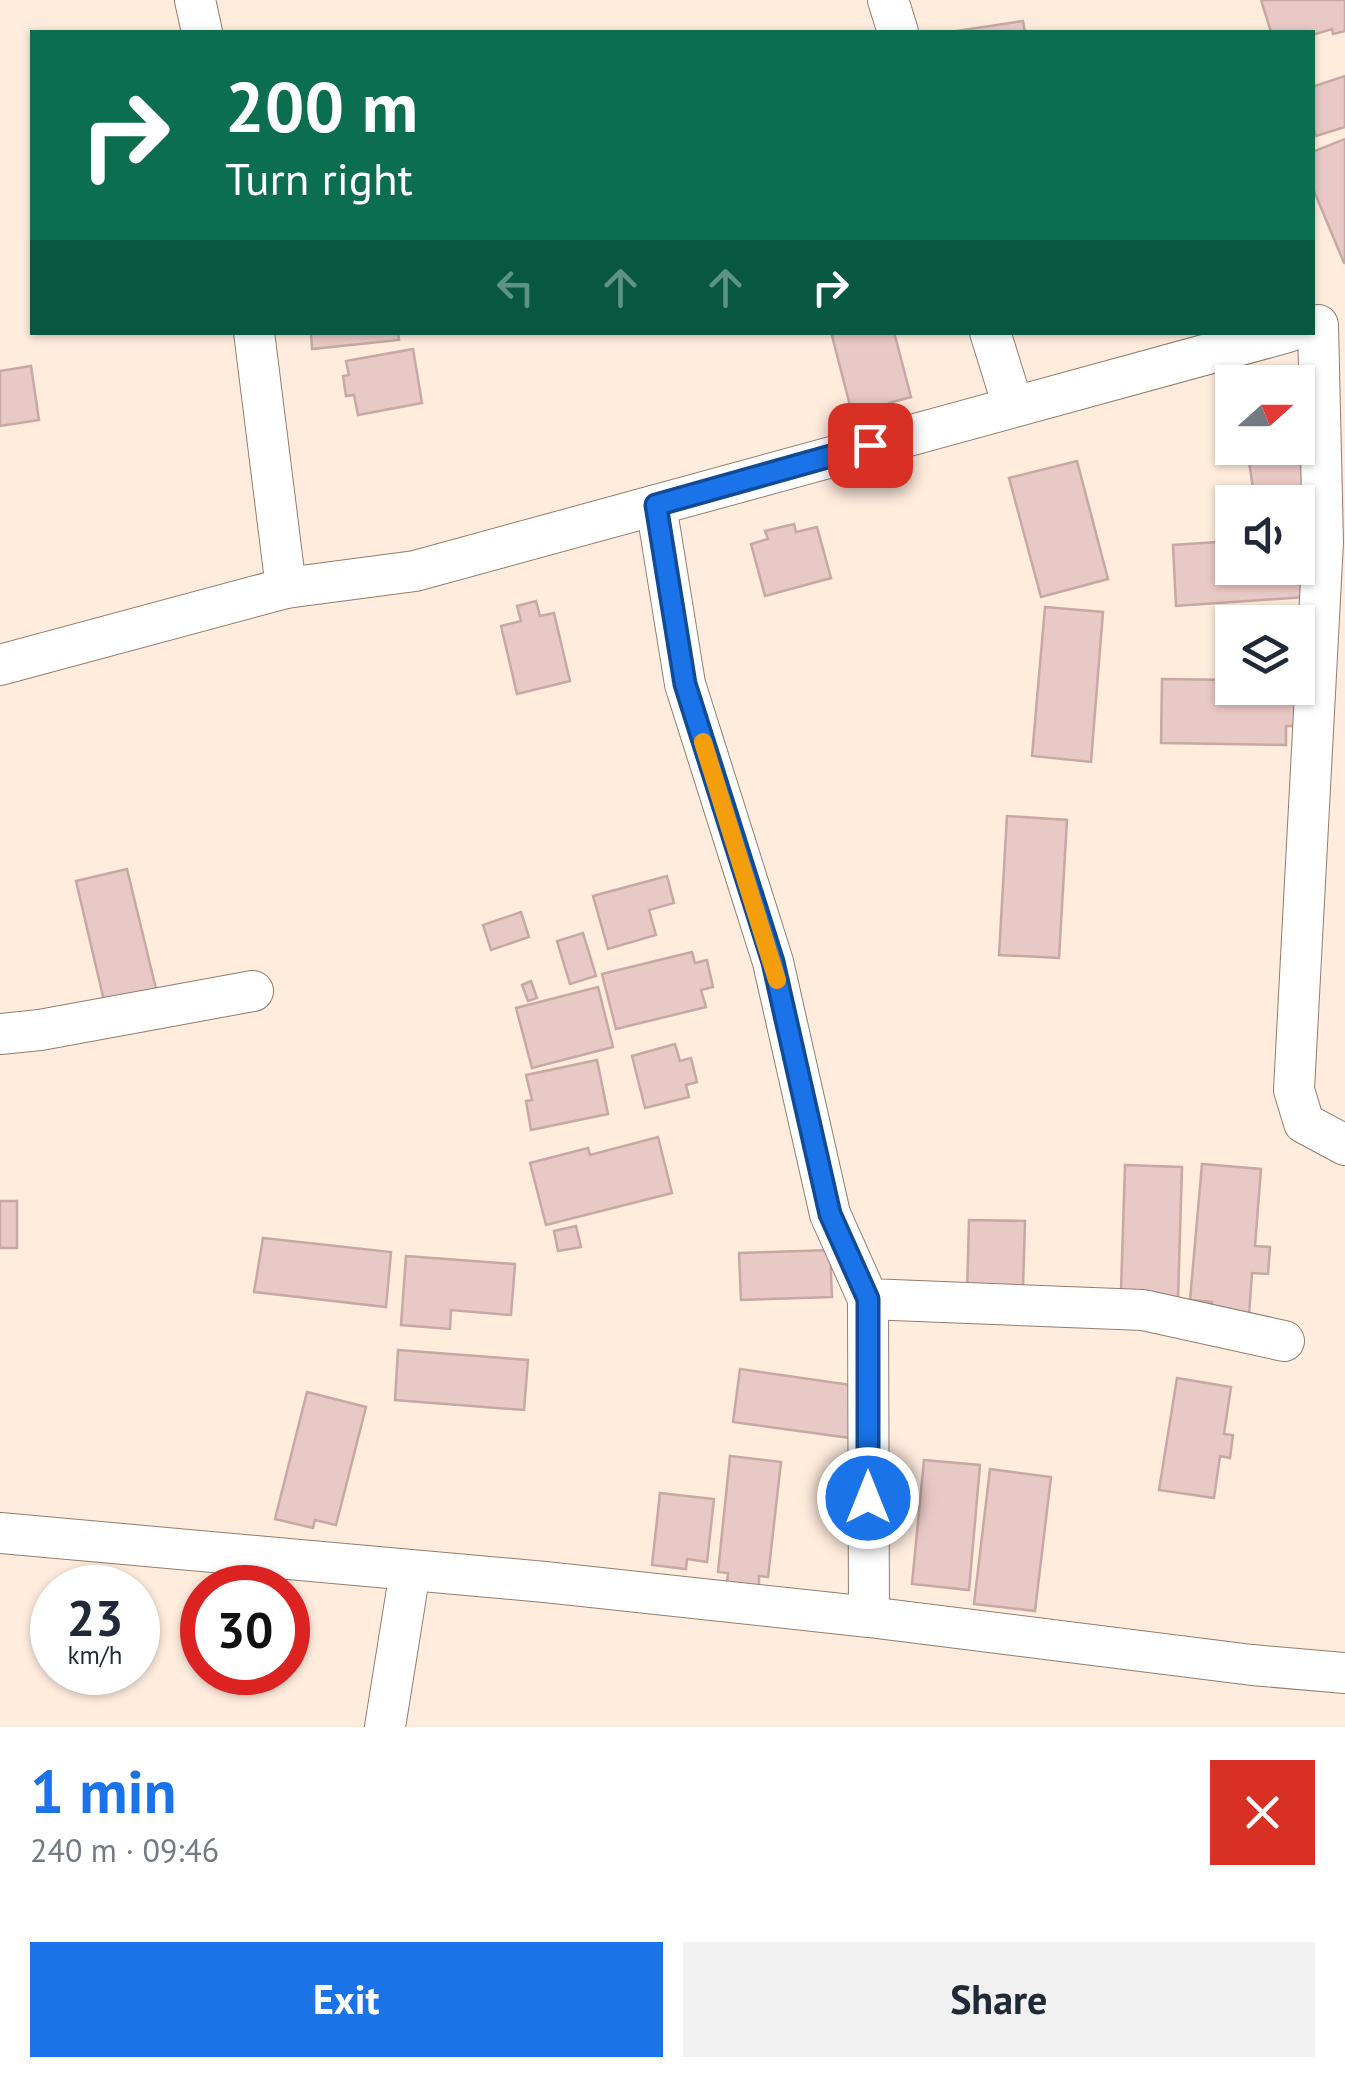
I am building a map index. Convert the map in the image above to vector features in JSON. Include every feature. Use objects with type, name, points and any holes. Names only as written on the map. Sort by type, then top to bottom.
[{"type":"street","points":[[196,0],[202,30]]},
{"type":"street","points":[[888,0],[897,30]]},
{"type":"street","points":[[1316,325],[1322,542],[1294,1090],[1304,1123],[1345,1144]]},
{"type":"street","points":[[254,335],[286,588]]},
{"type":"street","points":[[991,335],[1013,406]]},
{"type":"street","points":[[0,665],[286,588],[415,571],[1279,335]]},
{"type":"street","points":[[656,505],[685,684],[773,962],[830,1214],[868,1299],[869,1617]]},
{"type":"street","points":[[0,1034],[253,991]]},
{"type":"street","points":[[868,1299],[1143,1310],[1284,1341]]},
{"type":"street","points":[[0,1533],[546,1582],[1345,1673]]},
{"type":"street","points":[[385,1727],[410,1570]]},
{"type":"building","points":[[1261,0],[1345,0],[1345,31],[1333,34],[1332,29],[1315,34],[1315,30],[1270,30]]},
{"type":"building","points":[[1023,21],[1025,30],[963,30]]},
{"type":"building","points":[[1345,76],[1345,127],[1316,136],[1315,86]]},
{"type":"building","points":[[1345,139],[1345,263],[1315,193],[1315,151]]},
{"type":"building","points":[[311,335],[398,335],[399,340],[312,349]]},
{"type":"building","points":[[832,335],[895,335],[911,397],[853,417]]},
{"type":"building","points":[[413,349],[422,403],[358,415],[354,395],[346,396],[346,361]]},
{"type":"building","points":[[31,366],[39,420],[0,426],[0,371]]},
{"type":"building","points":[[1077,461],[1108,579],[1041,597],[1009,478]]},
{"type":"building","points":[[1250,465],[1310,465],[1313,485],[1252,485]]},
{"type":"building","points":[[794,524],[796,532],[817,527],[831,578],[765,596],[751,544],[768,539],[765,531]]},
{"type":"building","points":[[1215,542],[1215,585],[1304,585],[1305,597],[1176,606],[1173,545]]},
{"type":"building","points":[[536,601],[540,616],[554,613],[570,681],[517,694],[501,626],[521,621],[517,606]]},
{"type":"building","points":[[1045,607],[1103,612],[1091,762],[1032,756]]},
{"type":"building","points":[[1162,679],[1215,680],[1215,705],[1299,705],[1300,726],[1286,726],[1286,745],[1161,743]]},
{"type":"building","points":[[1007,816],[1067,820],[1059,958],[999,955]]},
{"type":"building","points":[[127,869],[157,993],[105,1005],[76,881]]},
{"type":"building","points":[[667,876],[674,903],[649,910],[656,935],[608,949],[593,896]]},
{"type":"building","points":[[521,912],[529,937],[491,950],[483,925]]},
{"type":"building","points":[[583,933],[596,976],[570,984],[557,941]]},
{"type":"building","points":[[692,952],[695,963],[707,960],[713,987],[701,990],[706,1007],[616,1029],[602,974]]},
{"type":"building","points":[[531,981],[537,998],[528,1001],[522,985]]},
{"type":"building","points":[[598,987],[613,1047],[532,1068],[516,1008]]},
{"type":"building","points":[[675,1044],[680,1061],[691,1058],[697,1082],[686,1085],[689,1097],[645,1108],[632,1056]]},
{"type":"building","points":[[597,1060],[608,1114],[531,1130],[526,1101],[532,1100],[526,1075]]},
{"type":"building","points":[[658,1137],[672,1193],[546,1225],[530,1163],[588,1148],[590,1155]]},
{"type":"building","points":[[1202,1164],[1261,1169],[1255,1246],[1270,1247],[1268,1274],[1252,1273],[1249,1315],[1212,1312],[1212,1302],[1190,1300]]},
{"type":"building","points":[[1125,1165],[1182,1167],[1178,1299],[1121,1291]]},
{"type":"building","points":[[0,1201],[17,1201],[17,1248],[0,1248]]},
{"type":"building","points":[[969,1220],[1025,1221],[1023,1288],[967,1293]]},
{"type":"building","points":[[576,1226],[581,1247],[558,1251],[554,1231]]},
{"type":"building","points":[[263,1238],[391,1252],[386,1307],[254,1292]]},
{"type":"building","points":[[830,1250],[832,1297],[741,1300],[739,1253]]},
{"type":"building","points":[[406,1256],[515,1264],[511,1315],[451,1310],[450,1329],[401,1325]]},
{"type":"building","points":[[398,1350],[528,1360],[524,1410],[395,1400]]},
{"type":"building","points":[[740,1369],[865,1387],[858,1439],[733,1422]]},
{"type":"building","points":[[1177,1378],[1231,1387],[1224,1434],[1233,1435],[1230,1458],[1220,1456],[1214,1498],[1159,1490]]},
{"type":"building","points":[[307,1392],[366,1407],[336,1525],[315,1520],[313,1528],[275,1519]]},
{"type":"building","points":[[730,1456],[781,1462],[768,1577],[759,1576],[759,1586],[727,1582],[728,1573],[718,1572]]},
{"type":"building","points":[[924,1460],[980,1465],[969,1590],[912,1584]]},
{"type":"building","points":[[990,1469],[1051,1477],[1035,1611],[974,1604]]},
{"type":"building","points":[[660,1493],[714,1499],[707,1562],[687,1559],[686,1569],[652,1565]]},
{"type":"slow traffic","points":[[703,742],[777,980]]},
{"type":"route","points":[[868,1498],[868,1299],[830,1214],[773,962],[685,684],[656,505],[870,445]]}]
